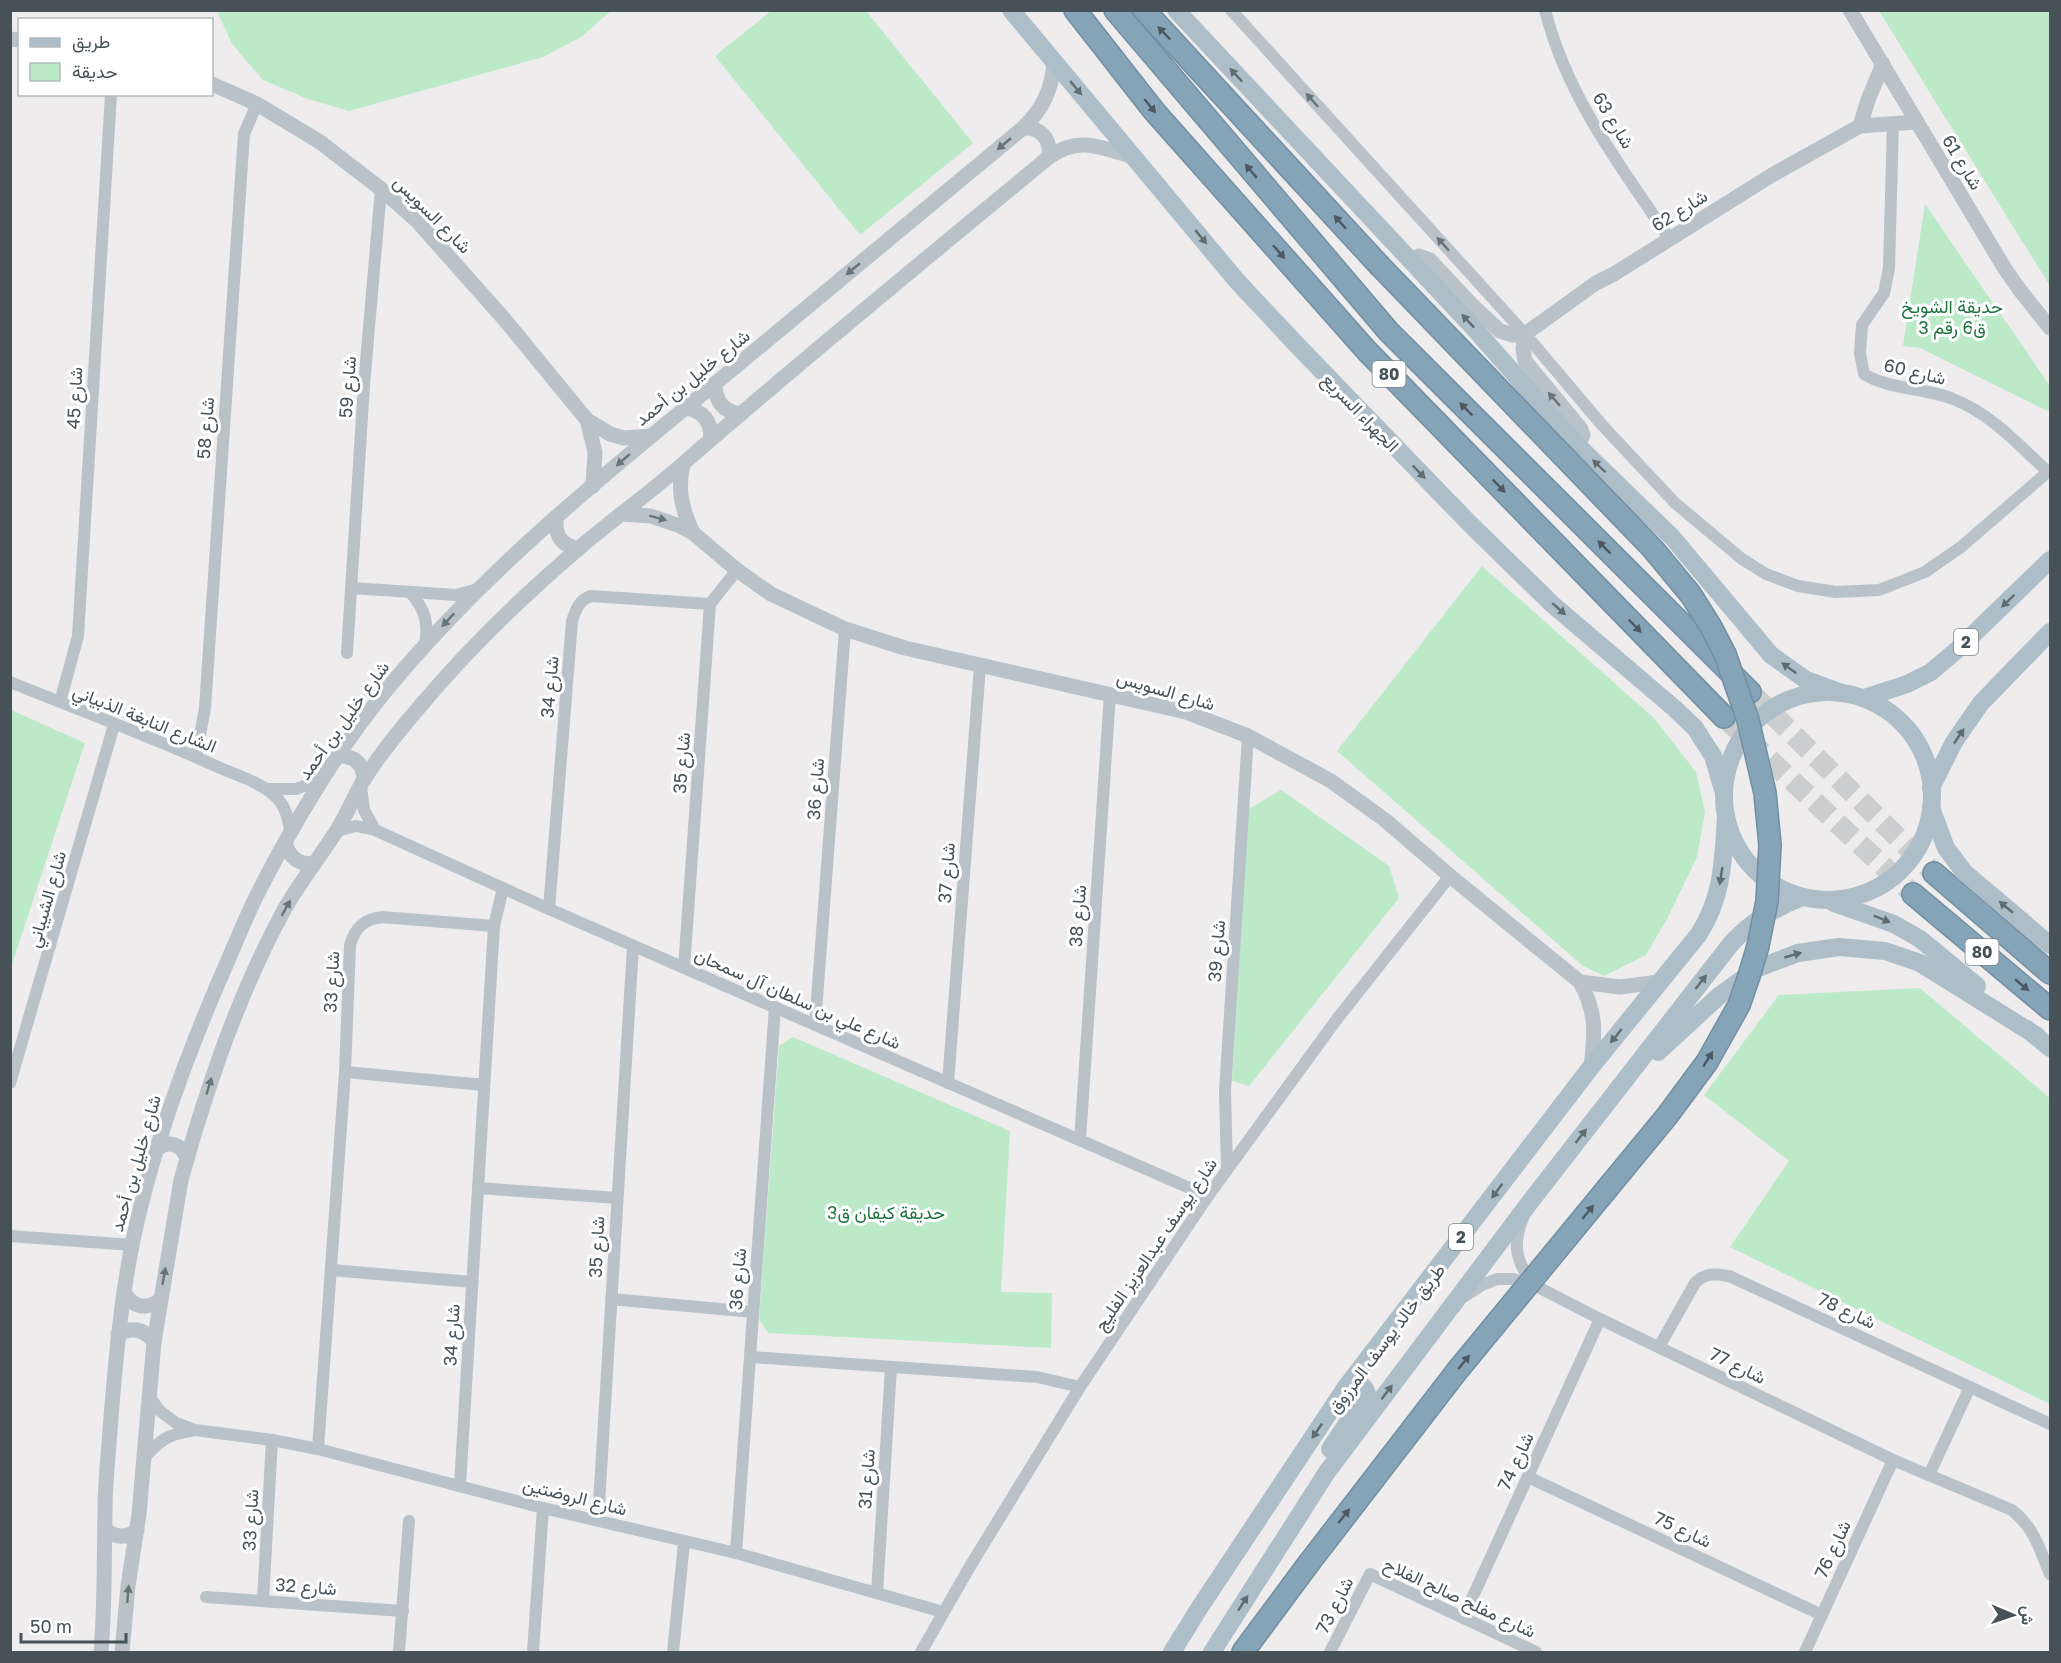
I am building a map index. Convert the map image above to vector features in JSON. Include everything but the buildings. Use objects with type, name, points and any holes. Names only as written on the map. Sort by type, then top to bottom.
[{"type":"highway","name":"80","points":[[1075,10],[1154,111],[1367,351],[1724,717]]},
{"type":"highway","name":"80","points":[[1115,10],[1389,332],[1750,692]]},
{"type":"highway","points":[[1144,10],[1379,265],[1653,549],[1682,582],[1712,627],[1739,691],[1765,793],[1770,845],[1767,901],[1761,934],[1749,976],[1739,1005],[1707,1062],[1667,1116],[1457,1371],[1309,1563],[1243,1653]]},
{"type":"highway","name":"80","points":[[1934,873],[2050,973]]},
{"type":"highway","name":"80","points":[[1913,894],[2050,1009]]},
{"type":"main road","name":"الجهراء السريع","points":[[1011,10],[1238,281],[1469,523],[1552,604],[1695,728],[1713,756],[1724,793]]},
{"type":"main road","points":[[1176,10],[1512,369],[1578,446],[1671,537],[1771,655],[1806,680],[1864,698],[1885,709],[1903,724],[1917,743],[1927,764],[1931,788],[1931,808],[1926,829],[1917,849],[1904,867],[1888,881],[1869,892],[1848,898],[1826,900]]},
{"type":"main road","name":"2","points":[[1864,698],[1907,684],[1931,672],[2050,560]]},
{"type":"main road","points":[[1931,788],[1954,742],[1981,703],[2050,632]]},
{"type":"main road","points":[[1842,693],[1813,693],[1785,701],[1761,717],[1742,738],[1729,764],[1724,793],[1726,817],[1734,840],[1745,859],[1761,876],[1781,889],[1802,897],[1826,900],[1861,911],[1894,924],[1920,939],[2044,1042]]},
{"type":"main road","points":[[1931,808],[1946,848],[1964,872],[2050,945]]},
{"type":"main road","name":"طريق خالد يوسف المرزوق","points":[[1172,1653],[1346,1387],[1591,1067],[1699,934],[1713,908],[1722,876],[1726,817]]},
{"type":"main road","name":"طريق خالد يوسف المرزوق","points":[[1212,1653],[1328,1472],[1530,1202],[1735,938],[1759,918],[1802,897]]},
{"type":"main road","points":[[1616,1092],[1701,1011],[1734,984],[1758,968],[1777,960],[1824,948],[1850,946],[1899,954],[1920,963],[2044,1042]]},
{"type":"main road","points":[[1265,1569],[1289,1513],[1367,1394],[1361,1384],[1355,1383],[1346,1387]]},
{"type":"street","points":[[1231,10],[1525,334],[1602,425],[1675,503],[1742,559],[1766,574],[1798,586],[1836,592],[1879,590],[1925,572],[1961,547],[2049,471]]},
{"type":"street","name":"شارع 63","points":[[1545,10],[1553,44],[1589,117],[1670,239]]},
{"type":"street","name":"شارع 61","points":[[1850,10],[2005,268],[2050,328]]},
{"type":"street","name":"شارع خليل بن أحمد","points":[[101,1653],[104,1614],[105,1508],[118,1334],[132,1245],[148,1174],[182,1073],[209,1004],[255,898],[287,838],[338,756],[385,692],[425,645],[478,589],[556,517],[651,436],[1032,120],[1046,99],[1054,62]]},
{"type":"street","points":[[1860,126],[1883,64]]},
{"type":"street","name":"شارع السويس","points":[[213,84],[257,104],[320,142],[381,189],[418,222],[505,320],[587,420],[610,434],[630,438],[651,436]]},
{"type":"street","name":"شارع 45","points":[[60,702],[78,636],[111,96]]},
{"type":"street","name":"شارع 58","points":[[196,757],[205,708],[244,134],[257,104]]},
{"type":"street","name":"شارع 62","points":[[1525,334],[1596,283],[1772,175],[1860,126],[1917,122]]},
{"type":"street","name":"شارع 60","points":[[1893,123],[1888,268],[1884,292],[1862,325],[1860,353],[1864,374],[1875,381],[1953,399],[1973,409],[1999,426],[2049,471]]},
{"type":"street","points":[[1023,128],[1031,128],[1044,135],[1048,142],[1049,157]]},
{"type":"street","points":[[122,1653],[144,1458],[154,1342],[181,1180],[210,1079],[232,1021],[284,912],[312,864],[336,831],[362,783],[419,707],[463,657],[514,606],[578,549],[683,464],[711,438],[1049,157],[1065,147],[1086,144],[1134,157]]},
{"type":"street","name":"شارع 59","points":[[347,653],[364,385],[381,189]]},
{"type":"street","points":[[1409,260],[1419,256],[1430,260],[1500,331],[1513,335],[1525,334]]},
{"type":"street","points":[[1525,334],[1523,349],[1525,361],[1581,429],[1583,435],[1578,446]]},
{"type":"street","points":[[715,384],[717,399],[721,405],[733,413],[741,414]]},
{"type":"street","points":[[686,408],[693,409],[705,417],[709,423],[711,438]]},
{"type":"street","name":"شارع السويس","points":[[587,420],[595,452],[593,486]]},
{"type":"street","name":"شارع السويس","points":[[683,464],[680,499],[693,533]]},
{"type":"street","name":"شارع السويس","points":[[621,514],[636,514],[666,520],[693,533],[737,570],[771,594],[845,629],[905,648],[1186,712],[1248,736],[1331,781],[1385,820],[1580,982],[1589,998],[1593,1012],[1595,1038],[1591,1067]]},
{"type":"street","points":[[556,517],[555,528],[559,538],[567,546],[578,549]]},
{"type":"street","points":[[710,604],[737,570]]},
{"type":"street","points":[[352,588],[456,595],[478,589]]},
{"type":"street","points":[[410,592],[426,616],[428,630],[425,645]]},
{"type":"street","name":"شارع 34","points":[[549,909],[572,621],[579,603],[591,596],[710,604]]},
{"type":"street","name":"شارع 35","points":[[684,968],[710,604]]},
{"type":"street","name":"شارع 36","points":[[815,1025],[845,629]]},
{"type":"street","name":"شارع 37","points":[[948,1083],[980,666]]},
{"type":"street","name":"الشارع النابغة الذبياني","points":[[10,682],[196,757],[266,789],[284,808],[289,820],[287,838]]},
{"type":"street","name":"شارع 38","points":[[1080,1140],[1110,694]]},
{"type":"street","name":"شارع الشيباني","points":[[10,1083],[114,725]]},
{"type":"street","name":"39 شارع","points":[[1227,1169],[1225,1091],[1248,736]]},
{"type":"street","points":[[338,756],[351,757],[357,761],[364,773],[363,810],[375,830]]},
{"type":"street","name":"الشارع النابغة الذبياني","points":[[266,789],[296,789],[323,779]]},
{"type":"street","name":"شارع علي بن سلطان آل سمحان","points":[[336,831],[356,826],[375,830],[633,946],[1208,1196]]},
{"type":"street","points":[[287,838],[291,856],[297,861],[312,864]]},
{"type":"street","name":"شارع يوسف عبدالعزيز الفليج","points":[[921,1653],[1080,1387],[1208,1196],[1337,1019],[1450,876]]},
{"type":"street","name":"شارع 34","points":[[460,1485],[494,926],[503,888]]},
{"type":"street","name":"شارع 33","points":[[318,1449],[345,1072],[350,945],[353,933],[362,922],[382,917],[494,926]]},
{"type":"street","name":"شارع 35","points":[[598,1520],[633,946]]},
{"type":"street","points":[[1580,982],[1620,987],[1659,982]]},
{"type":"street","name":"شارع 36","points":[[736,1553],[775,1007]]},
{"type":"street","points":[[345,1072],[484,1084]]},
{"type":"street","points":[[156,1150],[168,1144],[175,1144],[181,1148],[187,1159]]},
{"type":"street","points":[[478,1188],[617,1198]]},
{"type":"street","points":[[1530,1202],[1518,1232],[1517,1249],[1520,1265],[1532,1284]]},
{"type":"street","points":[[10,1236],[132,1245]]},
{"type":"street","points":[[331,1270],[472,1282]]},
{"type":"street","name":"شارع 78","points":[[1659,1347],[1695,1283],[1702,1276],[1718,1274],[1729,1276],[2050,1424]]},
{"type":"street","name":"شارع 77","points":[[1450,1308],[1474,1289],[1489,1281],[1513,1279],[1532,1284],[1893,1460],[2012,1510],[2026,1522],[2032,1531],[2050,1574]]},
{"type":"street","points":[[124,1292],[129,1300],[144,1307],[160,1300]]},
{"type":"street","name":"شارع 35","points":[[611,1299],[753,1312]]},
{"type":"street","name":"شارع 74","points":[[1463,1618],[1600,1319]]},
{"type":"street","points":[[118,1334],[138,1330],[150,1336],[154,1342]]},
{"type":"street","points":[[750,1357],[1037,1377],[1080,1387]]},
{"type":"street","name":"شارع 31","points":[[876,1593],[891,1367]]},
{"type":"street","points":[[1929,1475],[1970,1387]]},
{"type":"street","name":"شارع الروضتين","points":[[148,1395],[160,1411],[176,1423],[195,1430],[272,1440],[318,1449],[543,1508],[684,1543],[736,1553],[944,1612]]},
{"type":"street","name":"شارع الروضتين","points":[[144,1458],[158,1443],[175,1433],[195,1430]]},
{"type":"street","name":"شارع 33","points":[[263,1601],[272,1440]]},
{"type":"street","name":"شارع 76","points":[[1806,1653],[1893,1460]]},
{"type":"street","name":"شارع 75","points":[[1528,1477],[1822,1615]]},
{"type":"street","points":[[533,1653],[543,1508]]},
{"type":"street","points":[[399,1653],[409,1521]]},
{"type":"street","points":[[105,1529],[117,1537],[131,1534],[136,1530]]},
{"type":"street","points":[[673,1653],[684,1543]]},
{"type":"street","name":"شارع مفلح صالح الفلاح","points":[[1370,1574],[1536,1653]]},
{"type":"street","name":"شارع 73","points":[[1330,1653],[1370,1574]]},
{"type":"street","name":"شارع 32","points":[[206,1597],[402,1611]]},
{"type":"green space","points":[[217,11],[611,11],[581,37],[543,57],[349,111],[308,99],[263,80],[232,44]]},
{"type":"green space","points":[[771,11],[866,11],[973,143],[860,235],[715,56]]},
{"type":"green space","points":[[1879,11],[2050,11],[2050,286]]},
{"type":"green space","name":"حديقة الشويخ ق6 رقم 3","points":[[1925,204],[2050,386],[2050,409],[2047,411],[1920,348],[1903,346]]},
{"type":"green space","points":[[1482,566],[1654,718],[1696,772],[1705,812],[1697,857],[1667,919],[1646,955],[1604,976],[1583,966],[1337,751]]},
{"type":"green space","points":[[11,710],[85,743],[11,967]]},
{"type":"green space","points":[[1281,790],[1389,866],[1399,898],[1249,1086],[1232,1081],[1247,810]]},
{"type":"green space","points":[[1920,988],[2050,1098],[2050,1404],[1730,1247],[1789,1161],[1704,1095],[1779,995]]},
{"type":"green space","name":"حديقة كيفان ق3","points":[[793,1037],[1010,1131],[1001,1292],[1052,1293],[1051,1348],[768,1333],[759,1319],[779,1046]]},
{"type":"tunnel","points":[[1750,692],[1934,873]]},
{"type":"tunnel","points":[[1724,717],[1913,894]]}]
